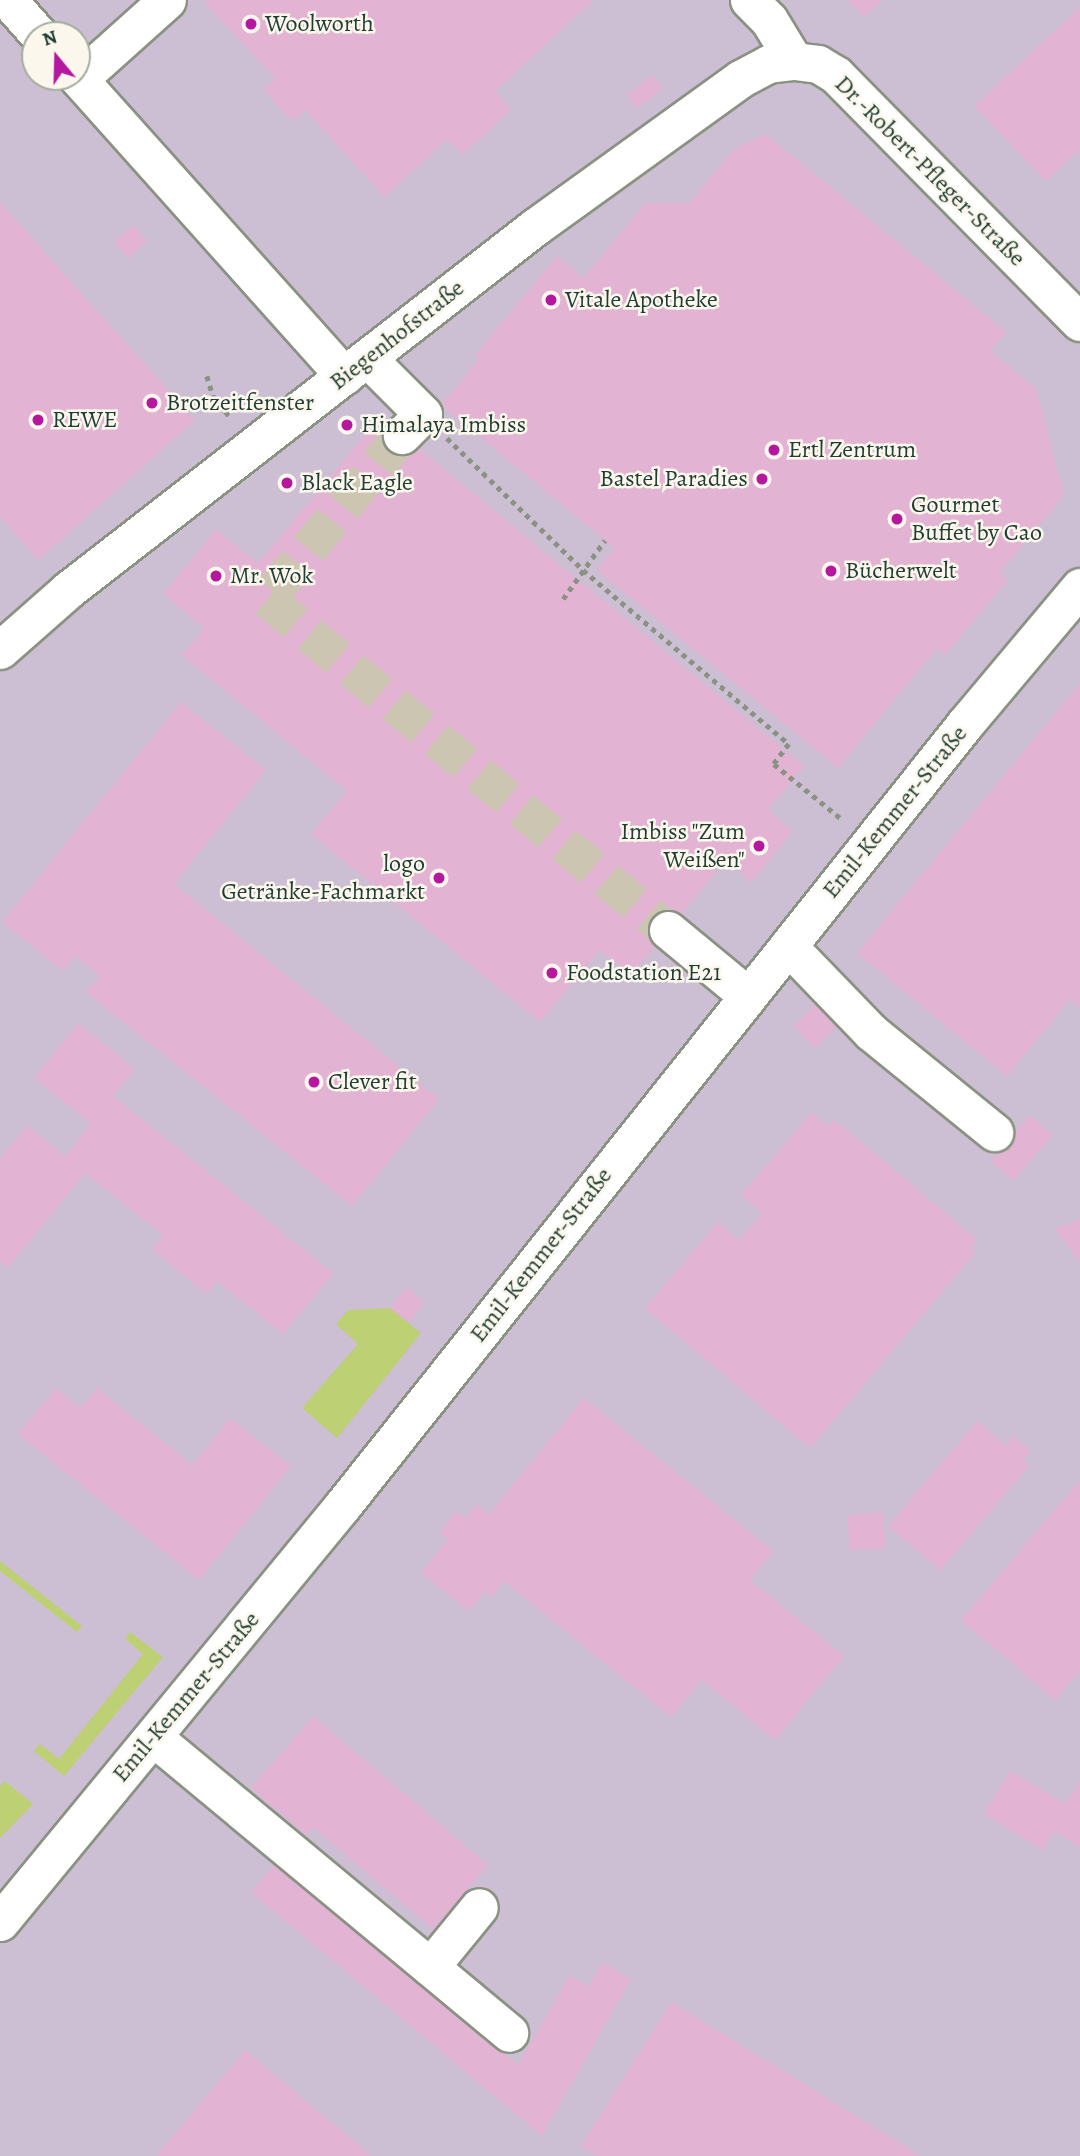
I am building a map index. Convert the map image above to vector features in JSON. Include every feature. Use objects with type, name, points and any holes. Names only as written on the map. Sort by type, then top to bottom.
[{"type":"street","points":[[8,0],[27,21]]},
{"type":"street","points":[[91,67],[167,0]]},
{"type":"street","points":[[749,0],[769,20],[794,61]]},
{"type":"street","name":"Dr.-Robert-Pfleger-Straße","points":[[794,61],[818,65],[836,75],[1080,322]]},
{"type":"street","name":"Biegenhofstraße","points":[[5,635],[535,227],[740,79],[768,64],[794,61]]},
{"type":"street","points":[[91,91],[413,425]]},
{"type":"street","name":"Emil-Kemmer-Straße","points":[[0,1922],[153,1737],[870,843],[1080,587]]},
{"type":"street","points":[[668,930],[748,996]]},
{"type":"street","points":[[788,946],[871,1032],[993,1132]]},
{"type":"street","points":[[153,1737],[509,2033]]},
{"type":"street","points":[[429,1967],[479,1907]]},
{"type":"path","points":[[206,376],[213,396],[254,445]]},
{"type":"path","points":[[413,425],[789,744],[774,764],[870,843]]},
{"type":"path","points":[[563,598],[605,540]]},
{"type":"shaded area","points":[[0,0],[1080,0],[1080,2156],[0,2156]]},
{"type":"green space","points":[[390,1308],[421,1333],[337,1438],[302,1408],[358,1344],[336,1324],[348,1310]]},
{"type":"green space","points":[[0,1561],[82,1626],[77,1632],[0,1571]]},
{"type":"green space","points":[[130,1632],[163,1657],[64,1776],[34,1751],[40,1744],[59,1759],[143,1654],[125,1639]]},
{"type":"green space","points":[[5,1781],[33,1804],[0,1838],[0,1786]]},
{"type":"building","points":[[207,0],[593,0],[495,91],[511,110],[462,155],[447,139],[385,197],[305,110],[293,121],[278,106],[263,89],[275,78],[205,3]]},
{"type":"building","points":[[848,0],[882,0],[864,17]]},
{"type":"building","points":[[1080,7],[1080,149],[1046,181],[974,106]]},
{"type":"building","points":[[653,75],[663,89],[636,108],[627,95]]},
{"type":"building","name":"Ertl Zentrum","points":[[766,134],[1006,332],[991,351],[1036,389],[1064,495],[999,573],[1008,580],[945,655],[937,648],[838,768],[597,570],[615,548],[441,405],[479,359],[475,355],[557,256],[583,278],[645,203],[689,203],[735,148]]},
{"type":"building","points":[[0,202],[195,420],[38,560],[0,517]]},
{"type":"building","points":[[133,225],[147,241],[128,258],[114,242]]},
{"type":"building","points":[[380,416],[804,766],[768,810],[793,831],[751,882],[726,860],[631,975],[600,950],[540,1022],[311,834],[347,791],[182,655],[204,628],[163,594],[216,529],[258,563]]},
{"type":"building","points":[[1080,683],[1080,1007],[1070,999],[1007,1076],[857,953]]},
{"type":"building","points":[[181,702],[266,770],[174,884],[439,1099],[352,1206],[86,992],[100,976],[75,956],[63,971],[2,922]]},
{"type":"building","points":[[815,1004],[837,1026],[815,1048],[793,1026]]},
{"type":"building","points":[[78,1023],[135,1069],[113,1096],[333,1273],[283,1334],[217,1281],[207,1294],[152,1249],[163,1235],[85,1173],[8,1268],[0,1261],[0,1159],[27,1125],[65,1156],[91,1124],[34,1078]]},
{"type":"building","points":[[811,1113],[828,1126],[834,1119],[977,1240],[971,1248],[976,1252],[810,1448],[645,1308],[718,1222],[739,1240],[762,1213],[741,1195]]},
{"type":"building","points":[[1030,1115],[1053,1135],[1013,1181],[991,1161]]},
{"type":"building","points":[[1080,1219],[1080,1262],[1055,1229]]},
{"type":"building","points":[[406,1287],[425,1302],[408,1322],[390,1308]]},
{"type":"building","points":[[56,1388],[80,1408],[97,1388],[192,1465],[230,1418],[291,1466],[199,1580],[18,1434]]},
{"type":"building","points":[[584,1398],[773,1551],[750,1580],[844,1656],[775,1740],[702,1680],[671,1717],[504,1581],[492,1597],[485,1591],[469,1611],[421,1573],[448,1539],[440,1532],[456,1511],[465,1518],[477,1504],[489,1514]]},
{"type":"building","points":[[977,1421],[1005,1445],[1013,1436],[1031,1451],[1023,1460],[1029,1466],[940,1570],[888,1526]]},
{"type":"building","points":[[1080,1480],[1080,1671],[1055,1700],[961,1620]]},
{"type":"building","points":[[883,1512],[886,1548],[850,1550],[847,1515]]},
{"type":"building","points":[[313,1716],[488,1865],[433,1929],[313,1827],[306,1835],[251,1788]]},
{"type":"building","points":[[1010,1771],[1065,1804],[1080,1780],[1080,1847],[1054,1831],[1043,1850],[984,1814]]},
{"type":"building","points":[[278,1860],[518,2065],[570,1975],[588,1986],[602,1962],[631,1979],[542,2136],[251,1892]]},
{"type":"building","points":[[671,2002],[921,2156],[598,2156],[581,2146]]},
{"type":"building","points":[[245,2050],[372,2156],[156,2156]]},
{"type":"tunnel","points":[[402,435],[267,599],[668,930]]},
{"type":"place","name":"Woolworth","points":[[251,24]]},
{"type":"place","name":"Vitale Apotheke","points":[[551,300]]},
{"type":"place","name":"Brotzeitfenster","points":[[152,403]]},
{"type":"place","name":"REWE","points":[[38,420]]},
{"type":"place","name":"Himalaya Imbiss","points":[[347,425]]},
{"type":"place","name":"Ertl Zentrum","points":[[774,450]]},
{"type":"place","name":"Bastel Paradies","points":[[762,479]]},
{"type":"place","name":"Black Eagle","points":[[287,483]]},
{"type":"place","name":"Gourmet Buffet by Cao","points":[[897,519]]},
{"type":"place","name":"Bücherwelt","points":[[831,571]]},
{"type":"place","name":"Mr. Wok","points":[[216,576]]},
{"type":"place","name":"Imbiss \"Zum Weißen\"","points":[[759,846]]},
{"type":"place","name":"logo Getränke-Fachmarkt","points":[[439,878]]},
{"type":"place","name":"Foodstation E21","points":[[552,973]]},
{"type":"place","name":"Clever fit","points":[[314,1082]]}]
